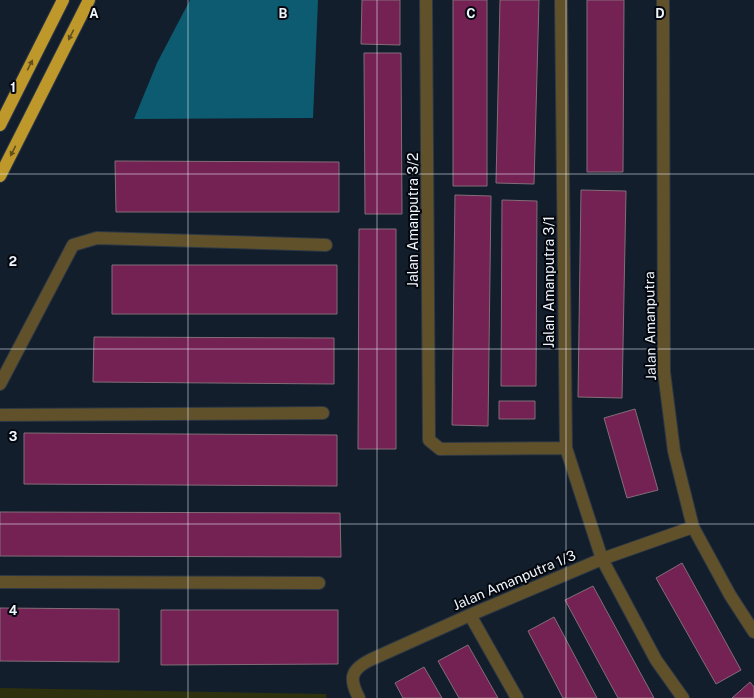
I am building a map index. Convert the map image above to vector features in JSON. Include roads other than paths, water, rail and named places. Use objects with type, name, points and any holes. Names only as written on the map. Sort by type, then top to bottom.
[{"type":"highway","points":[[0,125],[63,0]]},
{"type":"highway","points":[[0,176],[89,0]]},
{"type":"street","name":"Jalan Amanputra 3/2","points":[[426,0],[429,440],[440,449],[566,448]]},
{"type":"street","name":"Jalan Amanputra 3/1","points":[[561,0],[566,448],[602,559],[656,660],[683,698]]},
{"type":"street","name":"Jalan Amanputra","points":[[663,0],[664,372],[674,451],[692,527],[730,595],[754,632]]},
{"type":"street","points":[[0,384],[73,245],[97,238],[326,245]]},
{"type":"street","points":[[0,415],[323,413]]},
{"type":"street","name":"Jalan Amanputra 1/3","points":[[359,698],[352,684],[353,673],[360,665],[470,615],[602,559],[692,527]]},
{"type":"street","points":[[0,582],[319,583]]},
{"type":"street","points":[[470,615],[517,698]]},
{"type":"water","points":[[190,0],[318,0],[313,118],[134,119],[157,63]]}]
